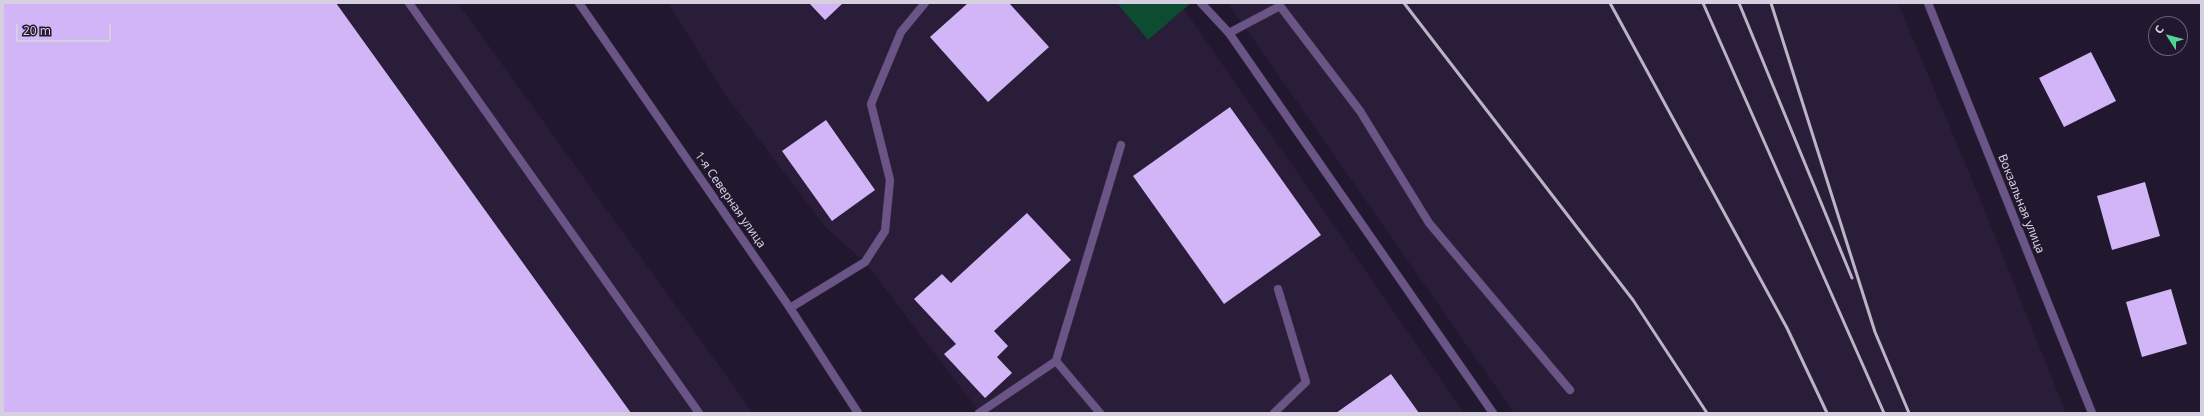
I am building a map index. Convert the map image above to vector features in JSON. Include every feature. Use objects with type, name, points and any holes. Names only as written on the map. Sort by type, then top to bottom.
[{"type":"street","points":[[409,3],[699,413]]},
{"type":"street","name":"1-я Северная улица","points":[[579,3],[790,308],[858,413]]},
{"type":"street","points":[[790,308],[865,262],[886,231],[890,180],[871,104],[901,32],[925,3]]},
{"type":"street","points":[[1201,3],[1229,33],[1493,413]]},
{"type":"street","name":"Вокзальная улица","points":[[1928,3],[2092,413]]},
{"type":"street","points":[[1229,33],[1280,6],[1360,112],[1429,223],[1570,390]]},
{"type":"street","points":[[979,413],[1056,361],[1121,146]]},
{"type":"street","points":[[1274,413],[1306,382],[1278,288]]},
{"type":"street","points":[[1056,361],[1100,413]]},
{"type":"shaded area","points":[[3,3],[458,3],[753,413],[3,413]]},
{"type":"shaded area","points":[[668,3],[1117,3],[1148,40],[1184,9],[1464,413],[980,413],[865,262],[827,229],[726,96]]},
{"type":"shaded area","points":[[1228,3],[1898,3],[1976,189],[2066,413],[1514,413]]},
{"type":"green space","points":[[1117,3],[1191,3],[1148,40]]},
{"type":"building","points":[[3,3],[336,3],[631,413],[3,413]]},
{"type":"building","points":[[809,3],[843,3],[825,20]]},
{"type":"building","points":[[968,3],[1009,3],[1049,47],[988,102],[930,37]]},
{"type":"building","points":[[2091,52],[2116,101],[2064,127],[2039,78]]},
{"type":"building","points":[[1230,107],[1321,235],[1224,304],[1133,176]]},
{"type":"building","points":[[826,120],[875,190],[832,221],[782,151]]},
{"type":"building","points":[[2145,182],[2160,236],[2112,250],[2097,196]]},
{"type":"building","points":[[1027,213],[1071,260],[994,331],[1008,346],[997,357],[1012,373],[985,398],[944,354],[956,344],[914,299],[942,274],[951,283]]},
{"type":"building","points":[[2171,289],[2187,344],[2142,357],[2126,302]]},
{"type":"building","points":[[1391,374],[1419,413],[1336,413]]},
{"type":"railway","points":[[1404,3],[1633,300],[1707,413]]},
{"type":"railway","points":[[1610,3],[1787,328],[1827,413]]},
{"type":"railway","points":[[1703,3],[1884,413]]},
{"type":"railway","points":[[1739,3],[1852,278]]},
{"type":"railway","points":[[1771,3],[1875,332],[1909,413]]}]
